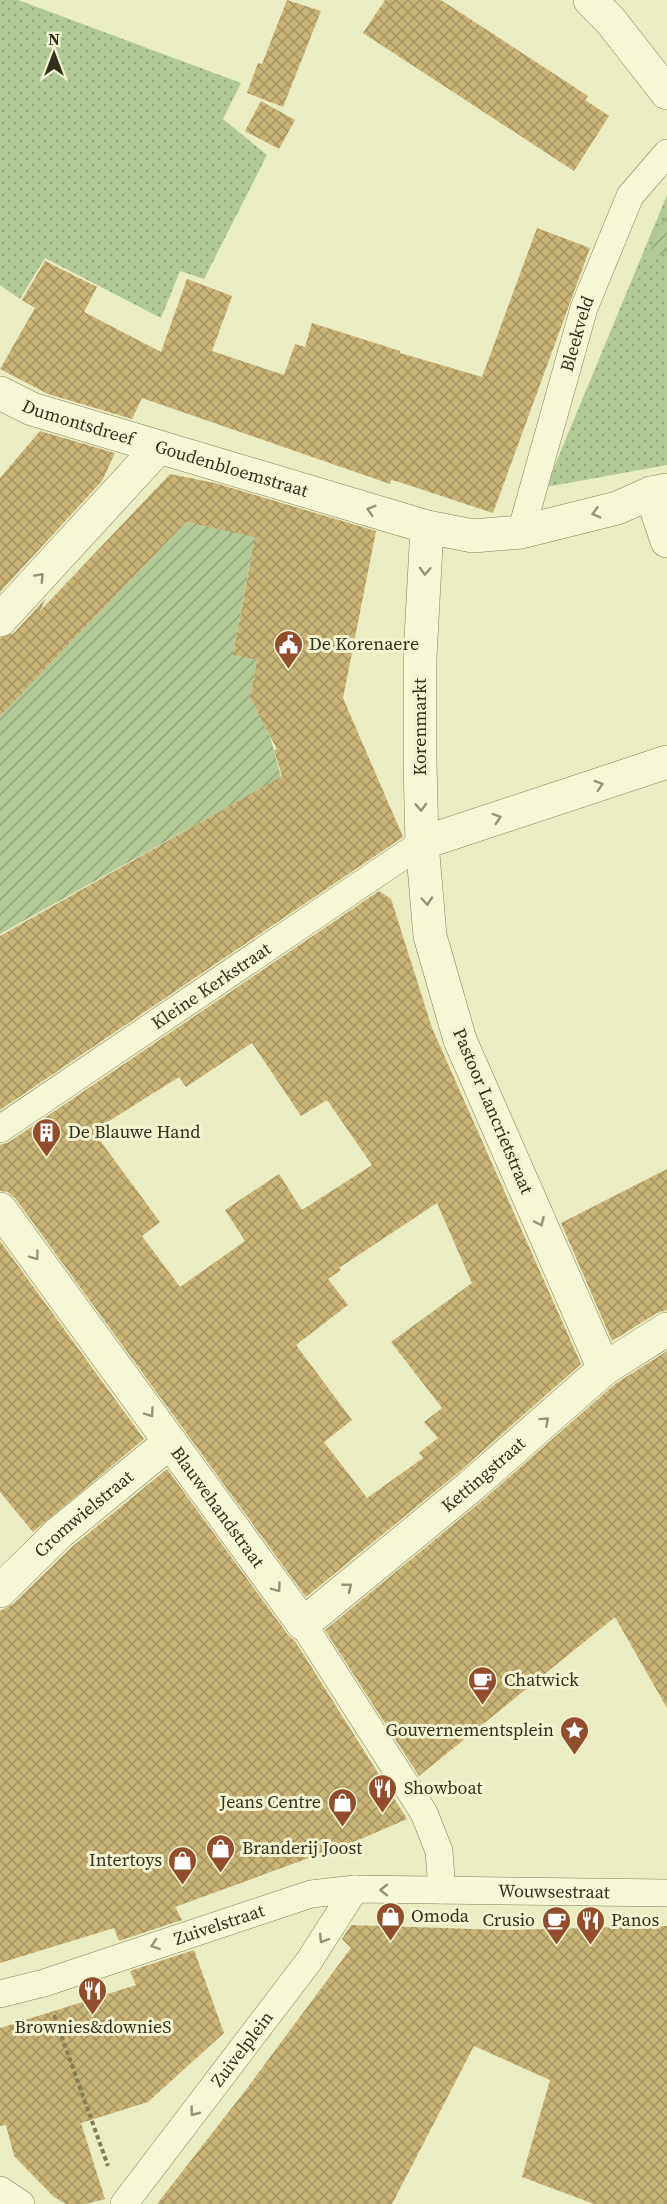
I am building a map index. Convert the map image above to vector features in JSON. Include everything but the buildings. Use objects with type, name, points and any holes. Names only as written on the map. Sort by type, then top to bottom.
[{"type":"street","points":[[590,0],[610,20],[667,93]]},
{"type":"street","name":"Bleekveld","points":[[521,532],[584,308],[630,196],[667,153]]},
{"type":"street","name":"Dumontsdreef","points":[[0,393],[32,409],[159,447]]},
{"type":"street","name":"Goudenbloemstraat","points":[[0,620],[159,447],[427,527]]},
{"type":"street","points":[[427,527],[473,536],[521,532],[616,508],[659,491],[667,541]]},
{"type":"street","name":"Korenmarkt","points":[[422,843],[420,657],[427,527]]},
{"type":"street","points":[[422,843],[667,762]]},
{"type":"street","name":"Kleine Kerkstraat","points":[[0,1129],[422,843]]},
{"type":"street","name":"Pastoor Lancrietstraat","points":[[422,843],[430,936],[460,1040],[604,1368]]},
{"type":"street","name":"Blauwehandstraat","points":[[0,1209],[303,1624],[424,1812],[439,1851],[442,1890]]},
{"type":"street","name":"Kettingstraat","points":[[303,1624],[471,1486],[604,1368],[667,1329]]},
{"type":"street","name":"Cromwielstraat","points":[[0,1591],[60,1532],[170,1442]]},
{"type":"street","name":"Zuivelstraat","points":[[0,1994],[44,1983],[311,1894],[355,1889],[442,1890]]},
{"type":"street","name":"Zuivelplein","points":[[124,2204],[309,1960],[355,1889]]},
{"type":"street","name":"Wouwsestraat","points":[[442,1890],[667,1893]]},
{"type":"street","points":[[0,2190],[21,2204]]},
{"type":"path","points":[[44,1983],[111,2175]]},
{"type":"green space","points":[[0,0],[18,0],[241,83],[223,119],[267,155],[204,279],[180,271],[161,318],[45,258],[20,299],[0,285]]},
{"type":"green space","points":[[667,195],[667,465],[546,487]]},
{"type":"green space","points":[[667,211],[667,252],[646,261]]},
{"type":"green space","points":[[186,522],[264,538],[250,562],[233,655],[257,660],[250,698],[270,736],[281,777],[0,934],[0,716]]},
{"type":"place","name":"De Korenaere","points":[[288,670]]},
{"type":"place","name":"De Blauwe Hand","points":[[47,1158]]},
{"type":"place","name":"Chatwick","points":[[483,1706]]},
{"type":"place","name":"Gouvernementsplein","points":[[575,1756]]},
{"type":"place","name":"Showboat","points":[[383,1814]]},
{"type":"place","name":"Jeans Centre","points":[[342,1828]]},
{"type":"place","name":"Branderij Joost","points":[[221,1874]]},
{"type":"place","name":"Intertoys","points":[[183,1886]]},
{"type":"place","name":"Omoda","points":[[390,1942]]},
{"type":"place","name":"Crusio","points":[[556,1946]]},
{"type":"place","name":"Panos","points":[[590,1946]]},
{"type":"place","name":"Brownies&downieS","points":[[93,2016]]}]
